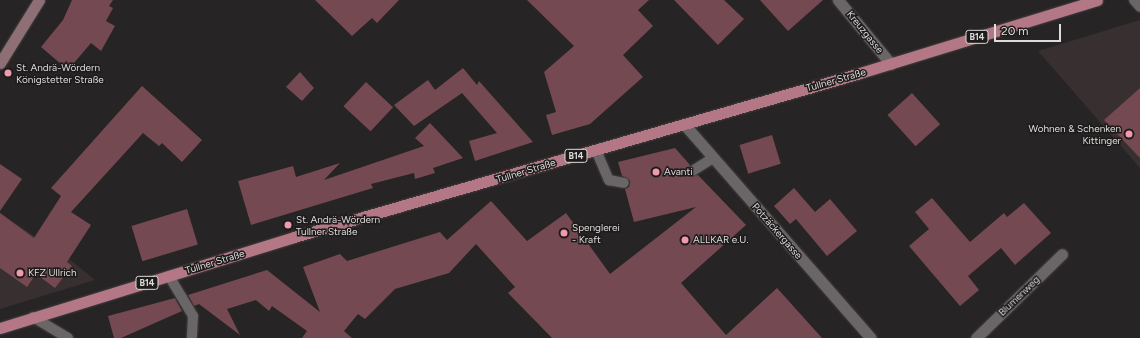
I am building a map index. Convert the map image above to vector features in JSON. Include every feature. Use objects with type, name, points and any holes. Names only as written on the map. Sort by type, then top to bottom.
[{"type":"main road","points":[[0,63],[39,0]]},
{"type":"main road","name":"Tullner Straße","points":[[0,328],[169,276],[891,64],[1097,0]]},
{"type":"street","name":"Kreuzgasse","points":[[838,0],[891,64]]},
{"type":"street","name":"Potzäckergasse","points":[[684,124],[871,338]]},
{"type":"street","name":"Blumenweg","points":[[976,338],[1062,254]]},
{"type":"lane","points":[[1134,0],[1140,7]]},
{"type":"lane","points":[[596,150],[609,180],[624,183]]},
{"type":"lane","points":[[694,170],[713,158]]},
{"type":"lane","points":[[169,276],[193,316],[192,338]]},
{"type":"lane","points":[[33,317],[68,338]]},
{"type":"shaded area","points":[[1140,20],[1140,168],[1038,51]]},
{"type":"shaded area","points":[[0,213],[73,262],[95,280],[0,309]]},
{"type":"building","points":[[72,0],[113,0],[109,6],[113,8],[106,21],[115,26],[101,51],[91,43],[68,70],[41,47],[63,20]]},
{"type":"building","points":[[315,0],[399,0],[377,23],[372,18],[352,36]]},
{"type":"building","points":[[527,0],[649,0],[638,10],[653,26],[623,55],[643,77],[590,124],[552,135],[546,115],[556,112],[544,72],[574,46]]},
{"type":"building","points":[[674,0],[724,0],[744,19],[718,45]]},
{"type":"building","points":[[760,0],[823,0],[788,31]]},
{"type":"building","points":[[463,68],[477,85],[479,81],[533,142],[475,161],[469,141],[497,133],[462,93],[414,126],[394,105],[428,80],[435,90]]},
{"type":"building","points":[[300,72],[314,88],[302,101],[286,87]]},
{"type":"building","points":[[366,82],[393,107],[371,131],[343,106]]},
{"type":"building","points":[[142,86],[202,140],[182,162],[162,143],[159,146],[143,133],[71,212],[91,225],[67,262],[72,266],[55,288],[36,274],[27,287],[0,268],[0,213],[34,238],[61,196],[51,188]]},
{"type":"building","name":"Wohnen & Schenken Kittinger","points":[[1140,88],[1140,158],[1104,120]]},
{"type":"building","points":[[912,93],[940,124],[916,146],[887,115]]},
{"type":"building","points":[[430,123],[463,158],[433,168],[435,173],[415,179],[414,173],[371,184],[373,188],[251,225],[238,181],[293,166],[296,177],[340,163],[324,180],[424,146],[415,138]]},
{"type":"building","points":[[772,135],[781,164],[748,174],[739,145]]},
{"type":"building","points":[[675,148],[690,165],[689,174],[698,175],[746,225],[681,283],[726,335],[777,288],[822,338],[552,338],[508,293],[515,287],[476,244],[449,273],[395,289],[365,319],[358,314],[344,331],[352,338],[302,338],[307,331],[272,306],[269,311],[256,300],[227,309],[240,335],[199,304],[194,306],[188,295],[267,270],[320,312],[303,267],[340,254],[347,261],[440,232],[447,240],[491,201],[527,241],[566,213],[610,274],[696,207],[634,222],[625,189],[629,187],[630,181],[622,176],[618,162]]},
{"type":"building","points":[[0,164],[22,179],[0,211]]},
{"type":"building","points":[[794,188],[815,212],[830,199],[857,231],[827,256],[796,219],[790,224],[774,206]]},
{"type":"building","points":[[932,198],[970,242],[1004,213],[1007,217],[1024,203],[1051,233],[1015,265],[1001,248],[968,276],[979,290],[960,306],[909,246],[929,229],[915,212]]},
{"type":"building","points":[[187,209],[198,244],[142,261],[132,226]]},
{"type":"building","points":[[175,298],[182,311],[121,338],[114,338],[108,316]]},
{"type":"place","name":"St. Andrä-Wördern Königstetter Straße","points":[[8,73]]},
{"type":"place","name":"Wohnen & Schenken Kittinger","points":[[1129,134]]},
{"type":"place","name":"Avanti","points":[[656,172]]},
{"type":"place","name":"St. Andrä-Wördern Tullner Straße","points":[[288,225]]},
{"type":"place","name":"Spenglerei - Kraft","points":[[564,233]]},
{"type":"place","name":"ALLKAR e.U.","points":[[685,240]]},
{"type":"place","name":"KFZ Ullrich","points":[[20,273]]}]
